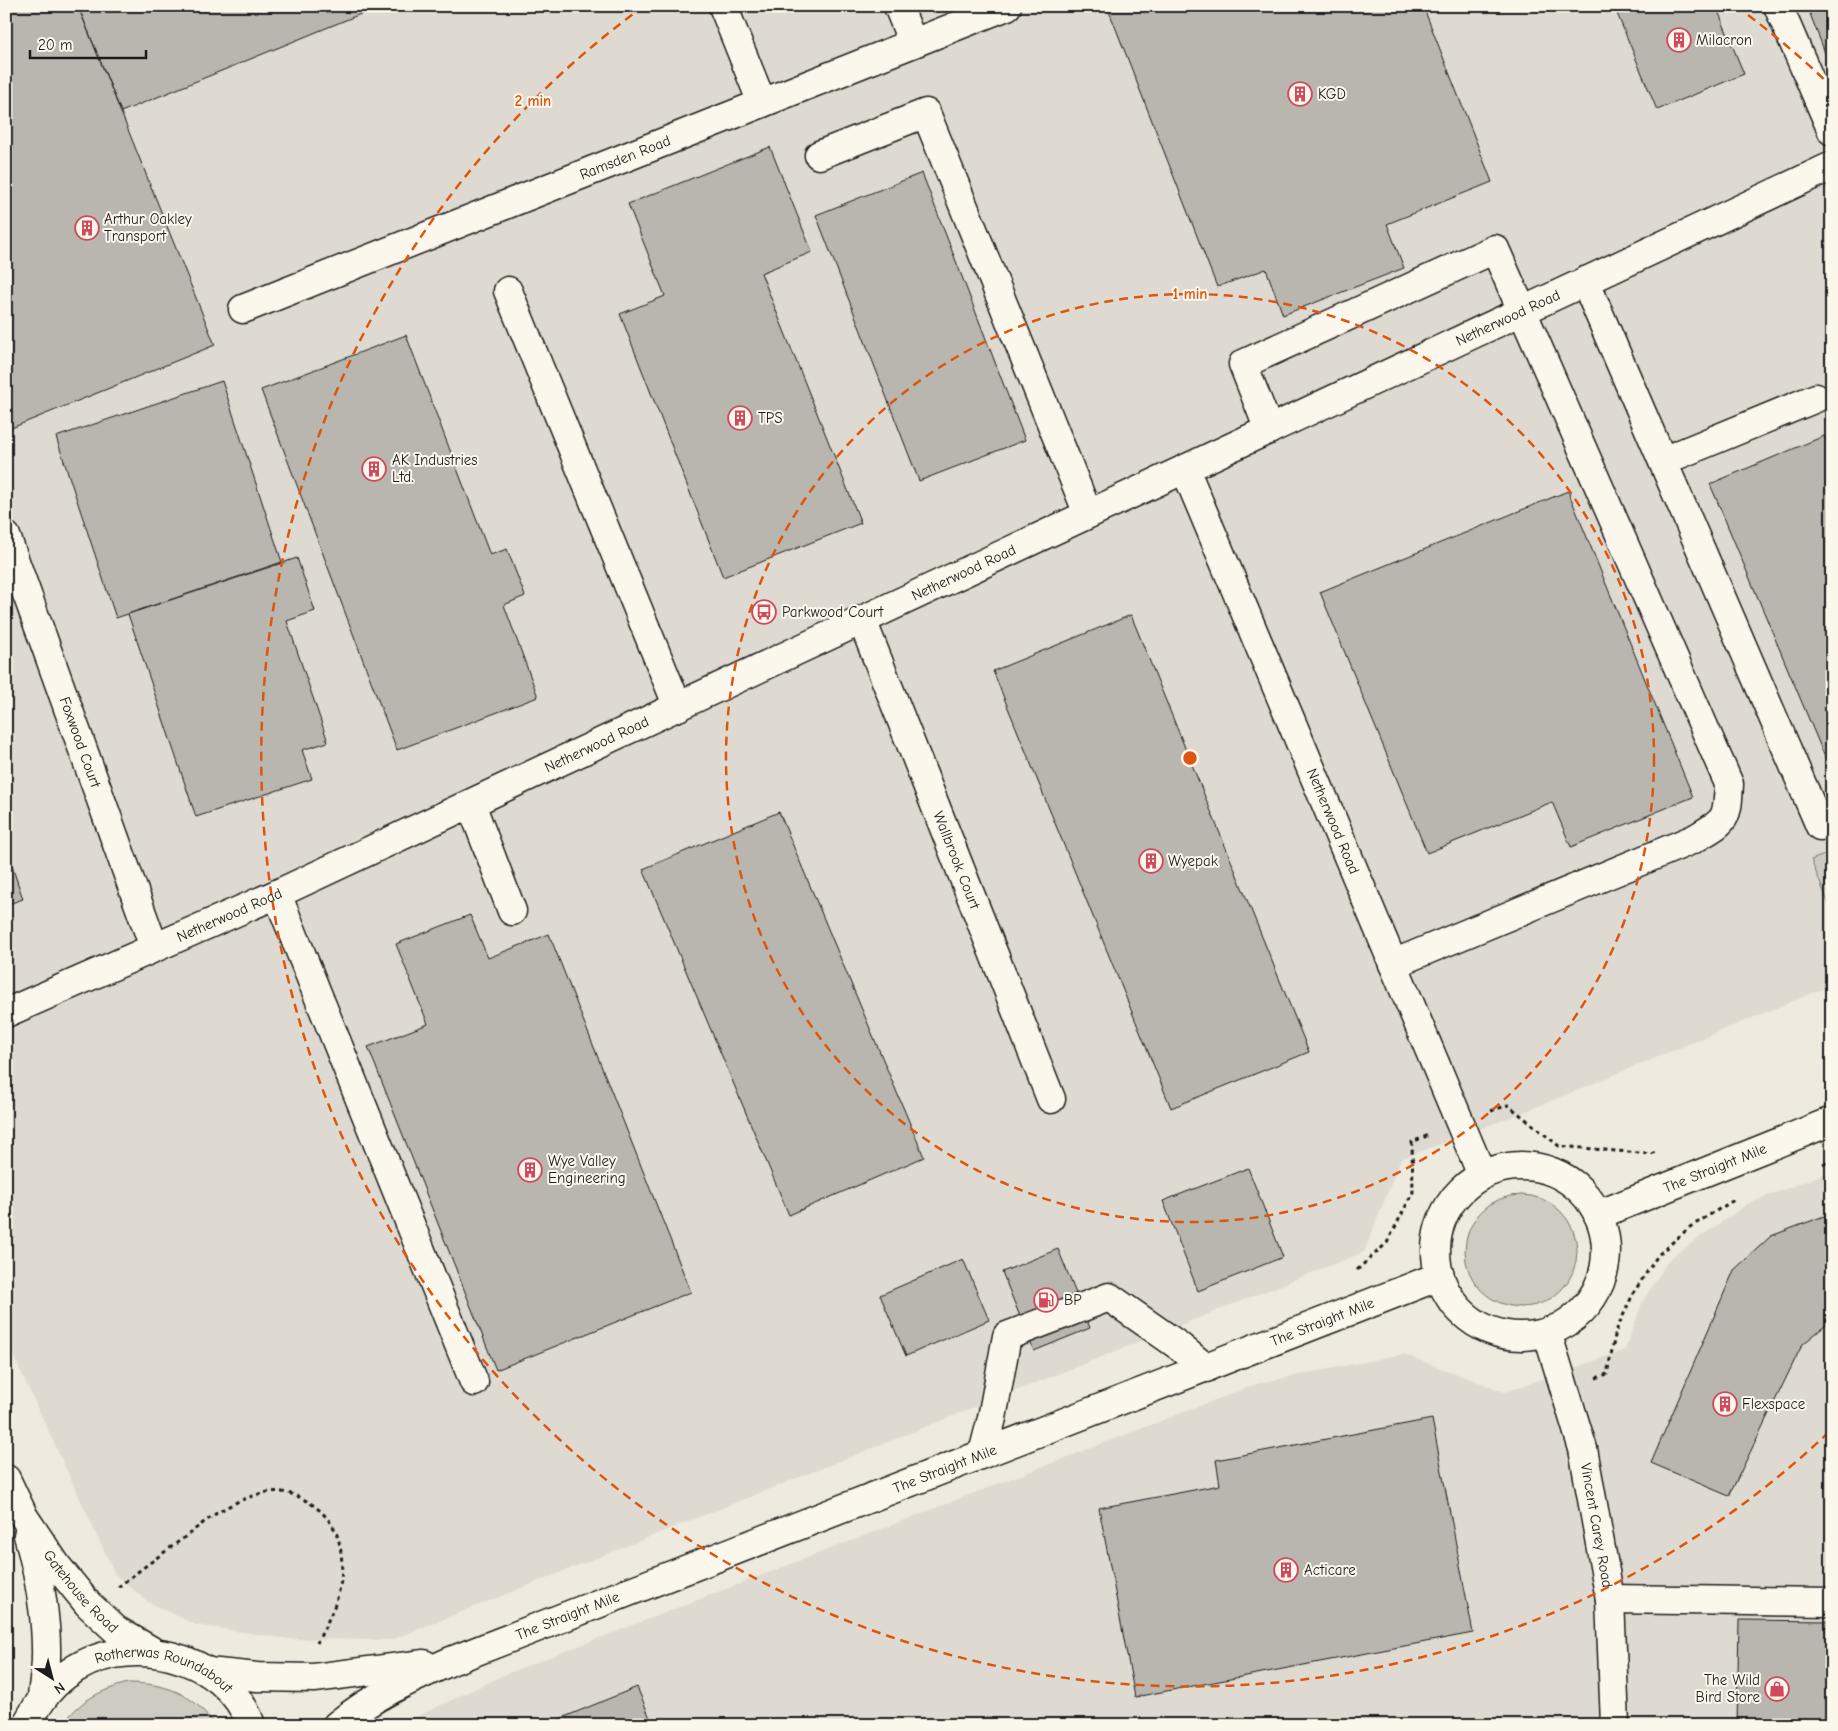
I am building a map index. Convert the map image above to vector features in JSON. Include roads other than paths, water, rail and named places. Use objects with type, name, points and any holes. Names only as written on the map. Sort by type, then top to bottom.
[{"type":"street","points":[[723,6],[762,103]]},
{"type":"street","points":[[898,6],[913,43]]},
{"type":"street","name":"Ramsden Road","points":[[243,309],[1007,6]]},
{"type":"street","points":[[1778,6],[1832,131]]},
{"type":"street","points":[[819,155],[926,113],[1088,514]]},
{"type":"street","name":"Netherwood Road","points":[[6,1013],[277,894],[1832,166]]},
{"type":"street","points":[[1269,430],[1243,364],[1495,249],[1729,784],[1728,809],[1721,823],[1694,840],[1393,964]]},
{"type":"street","points":[[1585,282],[1820,826]]},
{"type":"street","points":[[508,291],[678,707]]},
{"type":"street","points":[[1663,462],[1816,398]]},
{"type":"street","name":"Netherwood Road","points":[[1185,469],[1482,1175]]},
{"type":"street","name":"Foxwood Court","points":[[6,536],[154,947]]},
{"type":"street","name":"Wallbrook Court","points":[[862,620],[1051,1098]]},
{"type":"street","points":[[471,804],[512,911]]},
{"type":"street","points":[[277,894],[474,1382]]},
{"type":"street","name":"The Straight Mile","points":[[1598,1215],[1832,1121]]},
{"type":"street","points":[[1508,1166],[1537,1167],[1564,1177],[1586,1194],[1598,1215],[1607,1246],[1603,1274],[1591,1299],[1572,1319],[1547,1332],[1507,1335],[1479,1326],[1457,1308],[1442,1284],[1435,1252],[1440,1222],[1457,1195],[1482,1175],[1508,1166]]},
{"type":"street","name":"The Straight Mile","points":[[337,1725],[352,1713],[395,1687],[451,1661],[1440,1276]]},
{"type":"street","points":[[983,1453],[992,1418],[1007,1336],[1109,1296],[1179,1346],[1206,1368]]},
{"type":"street","name":"Vincent Carey Road","points":[[1547,1332],[1583,1449],[1610,1599],[1615,1725]]},
{"type":"street","name":"Gatehouse Road","points":[[6,1479],[24,1517],[57,1566],[88,1604],[116,1630],[154,1651]]},
{"type":"street","name":"Gatehouse Road","points":[[24,1517],[39,1577],[46,1658],[42,1697]]},
{"type":"street","points":[[1610,1599],[1832,1602]]},
{"type":"street","name":"Rotherwas Roundabout","points":[[26,1725],[42,1697],[66,1674],[95,1659],[124,1651],[154,1651],[182,1658],[208,1672],[231,1692],[248,1716],[251,1725]]},
{"type":"street","name":"The Straight Mile","points":[[208,1672],[314,1678],[451,1661]]},
{"type":"place","name":"Milacron","points":[[1679,40]]},
{"type":"place","name":"KGD","points":[[1300,94]]},
{"type":"place","name":"Arthur Oakley Transport","points":[[87,228]]},
{"type":"place","name":"TPS","points":[[740,418]]},
{"type":"place","name":"AK Industries Ltd.","points":[[374,469]]},
{"type":"place","name":"Parkwood Court","points":[[764,612]]},
{"type":"place","name":"Wyepak","points":[[1151,861]]},
{"type":"place","name":"Wye Valley Engineering","points":[[530,1170]]},
{"type":"place","name":"BP","points":[[1046,1300]]},
{"type":"place","name":"Flexspace","points":[[1725,1404]]},
{"type":"place","name":"Acticare","points":[[1286,1570]]},
{"type":"place","name":"The Wild Bird Store","points":[[1777,1689]]}]
